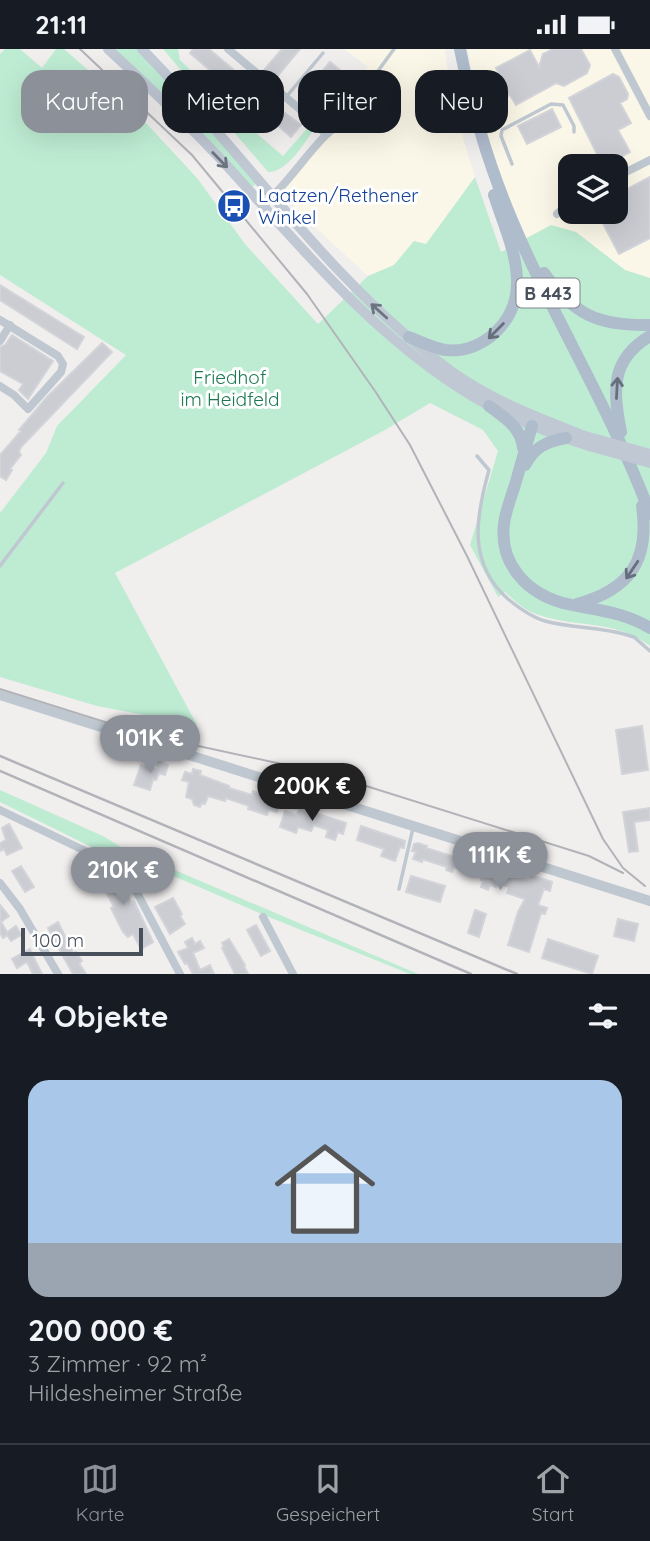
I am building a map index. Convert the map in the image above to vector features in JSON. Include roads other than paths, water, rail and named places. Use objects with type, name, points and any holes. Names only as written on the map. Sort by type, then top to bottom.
[{"type":"main road","points":[[108,49],[177,115],[263,205],[320,270],[370,319],[401,346],[489,405],[517,429],[522,436],[524,452]]},
{"type":"main road","points":[[142,49],[350,284],[452,372],[566,438]]},
{"type":"main road","name":"B 443","points":[[460,49],[485,150],[521,239],[626,453],[650,514]]},
{"type":"main road","points":[[409,337],[444,350],[462,349],[488,339],[501,328],[515,302],[516,269],[492,186],[485,150]]},
{"type":"main road","points":[[521,239],[559,293],[579,310],[614,324],[650,325]]},
{"type":"main road","points":[[626,453],[615,393],[616,379],[621,365],[631,351],[650,336]]},
{"type":"main road","points":[[489,405],[650,463]]},
{"type":"main road","points":[[534,421],[504,522],[503,535],[509,561],[524,583],[536,592],[566,604],[577,604],[628,617],[650,628]]},
{"type":"main road","points":[[516,481],[531,454],[545,442],[566,438],[650,454]]},
{"type":"main road","points":[[577,604],[605,595],[618,587],[638,562],[646,533],[638,481]]},
{"type":"street","points":[[615,49],[650,116]]},
{"type":"street","points":[[233,51],[326,135]]},
{"type":"street","points":[[263,205],[281,190],[329,133]]},
{"type":"street","points":[[628,171],[650,160]]},
{"type":"street","points":[[0,320],[58,356],[63,364],[61,372],[28,408],[0,386]]},
{"type":"street","points":[[0,341],[10,325]]},
{"type":"street","points":[[0,695],[650,901]]},
{"type":"street","points":[[0,810],[125,870],[180,974]]},
{"type":"street","points":[[0,883],[20,909],[58,974]]},
{"type":"street","points":[[263,917],[293,974]]},
{"type":"lane","points":[[379,70],[394,49]]},
{"type":"lane","points":[[286,98],[323,53]]},
{"type":"lane","points":[[512,164],[501,136],[502,130],[514,123],[551,104],[563,105],[574,126],[574,132]]},
{"type":"lane","points":[[477,456],[489,470],[479,507],[479,546],[493,583],[504,596],[532,616],[545,621],[624,634],[634,637],[650,651]]},
{"type":"lane","points":[[0,566],[62,483]]},
{"type":"lane","points":[[399,889],[414,826]]},
{"type":"tram line","points":[[80,49],[192,155],[307,294],[375,391],[410,445],[467,556],[603,839],[623,868],[645,886]]},
{"type":"tram line","points":[[0,689],[143,734],[328,774],[589,856],[623,873]]},
{"type":"railway","points":[[0,756],[517,974]]},
{"type":"railway","points":[[0,771],[471,974]]},
{"type":"place","name":"Laatzen/Rethener Winkel","points":[[234,206]]},
{"type":"park label","name":"Friedhof im Heidfeld","points":[[230,388]]}]
